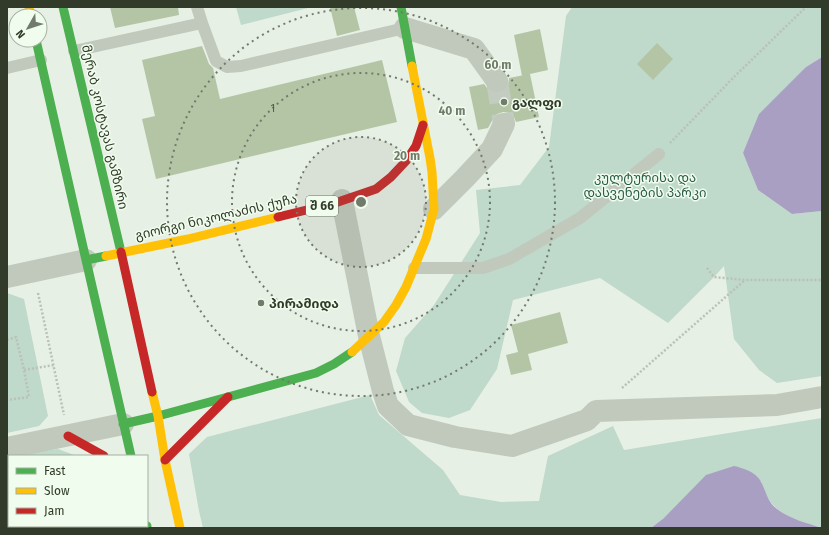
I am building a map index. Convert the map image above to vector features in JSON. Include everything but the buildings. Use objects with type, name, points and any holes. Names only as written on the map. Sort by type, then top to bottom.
[{"type":"main road","name":"მერაბ კოსტავას გამზირი","points":[[63,7],[158,416],[165,460],[180,528]]},
{"type":"main road","name":"გიორგი ნიკოლაძის ქუჩა","points":[[123,424],[316,374],[352,352],[384,322],[396,305],[406,287],[426,239],[434,209],[430,158],[401,7]]},
{"type":"main road","points":[[38,48],[131,455]]},
{"type":"main road","name":"გიორგი ნიკოლაძის ქუჩა","points":[[121,252],[188,239],[342,200],[376,189],[391,178],[410,156],[416,146],[423,125]]},
{"type":"main road","name":"შ 66","points":[[86,260],[121,252]]},
{"type":"main road","points":[[165,460],[229,396]]},
{"type":"main road","points":[[68,436],[102,455]]},
{"type":"street","points":[[405,28],[474,49],[497,81]]},
{"type":"street","points":[[434,209],[492,149],[504,124]]},
{"type":"street","points":[[342,200],[383,391],[388,406],[408,425],[456,437],[512,446],[587,420],[596,411],[777,405],[822,397]]},
{"type":"street","points":[[7,277],[86,260]]},
{"type":"street","points":[[7,448],[123,424]]},
{"type":"lane","points":[[197,7],[216,61],[226,68],[241,66],[405,28]]},
{"type":"lane","points":[[74,51],[202,23]]},
{"type":"lane","points":[[7,68],[41,60]]},
{"type":"lane","points":[[414,268],[483,268],[509,259],[580,218],[659,154]]},
{"type":"path","points":[[659,154],[735,76],[806,7]]},
{"type":"path","points":[[707,268],[714,277],[745,280],[822,280]]},
{"type":"path","points":[[34,271],[68,436]]},
{"type":"path","points":[[596,411],[745,280]]},
{"type":"path","points":[[7,340],[16,337],[29,397],[7,400]]},
{"type":"path","points":[[24,370],[54,365]]},
{"type":"green space","points":[[236,7],[312,7],[241,25]]},
{"type":"green space","name":"კულტურისა და დასვენების პარკი","points":[[572,7],[822,7],[822,57],[806,67],[743,153],[758,190],[792,214],[822,211],[822,376],[777,383],[759,370],[734,339],[724,266],[668,323],[600,278],[513,300],[497,369],[470,410],[449,418],[422,413],[409,402],[396,371],[405,338],[434,305],[480,233],[476,190],[520,185],[549,147],[566,16]]},
{"type":"green space","points":[[7,293],[24,299],[48,416],[39,426],[7,433]]},
{"type":"green space","points":[[370,395],[379,415],[443,470],[460,495],[501,502],[539,501],[548,456],[613,426],[624,450],[822,418],[822,528],[799,521],[778,510],[767,496],[761,481],[664,518],[651,528],[203,528],[189,454],[207,437]]},
{"type":"green space","points":[[58,449],[74,455],[14,455]]},
{"type":"green space","points":[[7,456],[8,527],[117,528],[7,528]]},
{"type":"shaded area","points":[[822,57],[822,211],[792,214],[758,190],[743,153],[759,114],[806,67]]},
{"type":"shaded area","points":[[734,466],[748,471],[758,477],[769,499],[777,509],[793,518],[822,528],[651,528],[664,518],[706,475]]},
{"type":"tunnel","points":[[497,81],[504,124]]},
{"type":"traffic: fast","points":[[63,7],[121,252]]},
{"type":"traffic: fast","points":[[401,7],[412,66]]},
{"type":"traffic: fast","points":[[38,48],[86,260]]},
{"type":"traffic: fast","points":[[106,256],[86,260],[131,455]]},
{"type":"traffic: fast","points":[[123,424],[158,416],[316,373],[334,364],[352,352]]},
{"type":"traffic: slow","points":[[352,352],[384,322],[396,305],[406,287],[426,239],[434,209],[430,158],[412,66]]},
{"type":"traffic: slow","points":[[106,256],[188,239],[278,217]]},
{"type":"traffic: slow","points":[[152,392],[180,528]]},
{"type":"traffic: jam","points":[[278,217],[335,203],[376,189],[391,177],[406,161],[416,146],[423,125]]},
{"type":"traffic: jam","points":[[121,252],[152,392]]},
{"type":"traffic: jam","points":[[165,460],[228,397]]},
{"type":"traffic: jam","points":[[68,436],[102,455]]},
{"type":"place","name":"გალფი","points":[[504,102]]},
{"type":"place","name":"პირამიდა","points":[[261,303]]}]
